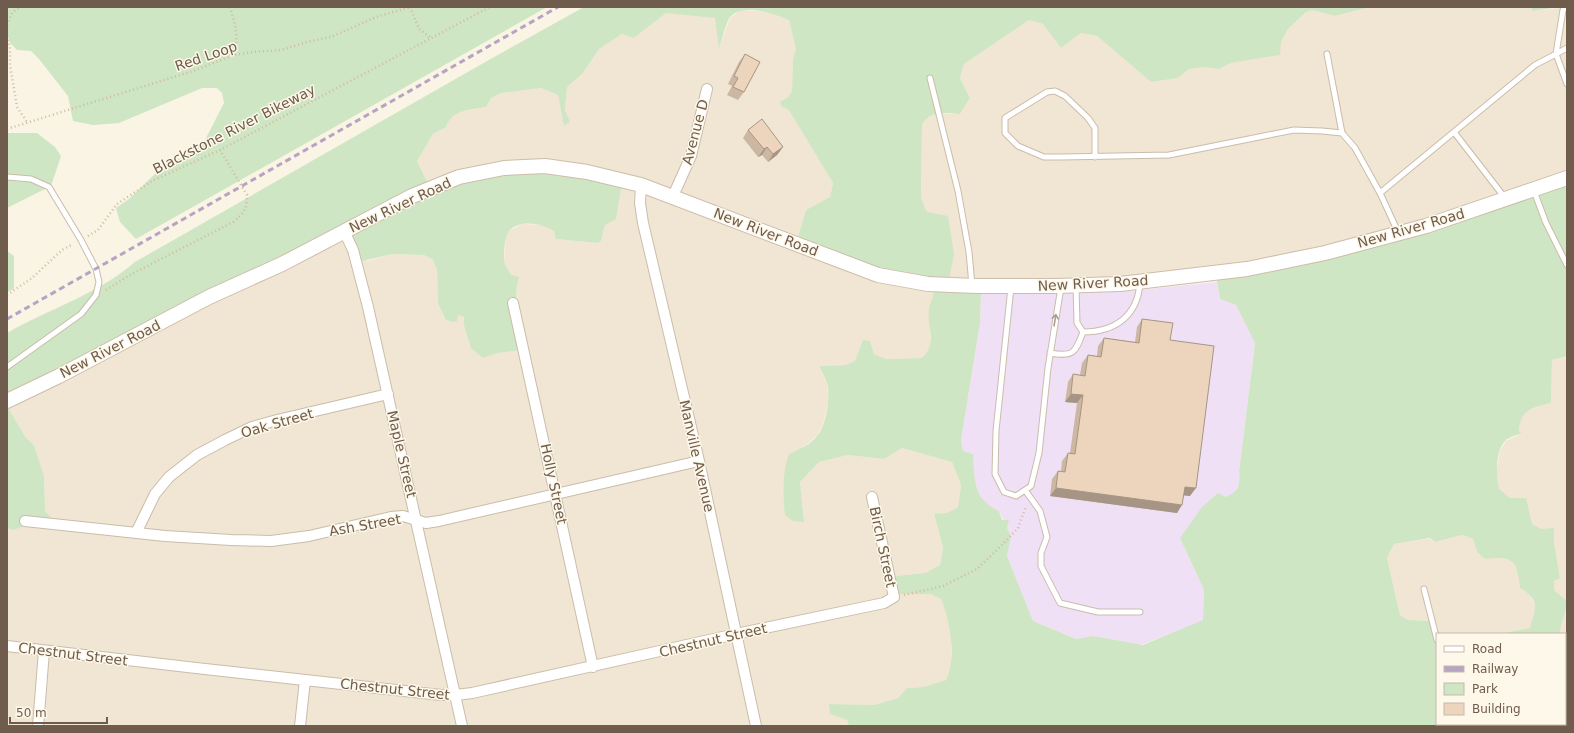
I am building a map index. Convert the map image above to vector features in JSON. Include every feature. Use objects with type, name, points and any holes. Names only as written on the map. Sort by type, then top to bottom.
[{"type":"street","name":"Avenue D","points":[[673,196],[692,156],[707,89]]},
{"type":"street","name":"New River Road","points":[[7,401],[209,297],[282,264],[412,196],[459,177],[504,168],[545,166],[587,172],[641,185],[878,275],[928,284],[972,286],[1061,286],[1140,282],[1247,269],[1325,253],[1398,232],[1426,226],[1567,178]]},
{"type":"street","name":"Manville Avenue","points":[[641,185],[640,203],[643,223],[699,461],[756,726]]},
{"type":"street","name":"Maple Street","points":[[344,231],[353,250],[388,394],[462,726]]},
{"type":"street","name":"Holly Street","points":[[513,303],[593,667]]},
{"type":"street","name":"Oak Street","points":[[136,533],[155,494],[169,477],[197,455],[252,427],[388,394]]},
{"type":"street","name":"Ash Street","points":[[25,521],[136,533],[231,540],[271,541],[309,536],[391,517],[403,516],[426,523],[439,521],[699,461]]},
{"type":"street","name":"Birch Street","points":[[872,497],[894,597]]},
{"type":"street","name":"Chestnut Street","points":[[7,646],[441,695],[456,695],[593,667],[736,634],[884,603],[894,597]]},
{"type":"street","points":[[38,726],[44,651]]},
{"type":"street","points":[[300,726],[305,680]]},
{"type":"lane","points":[[1567,7],[1563,10],[1556,54],[1567,84]]},
{"type":"lane","points":[[1380,193],[1535,65],[1567,48]]},
{"type":"lane","points":[[1327,54],[1342,133],[1355,148],[1380,193],[1398,232]]},
{"type":"lane","points":[[930,78],[958,191],[969,252],[972,286]]},
{"type":"lane","points":[[1095,157],[1095,128],[1088,118],[1064,96],[1056,91],[1047,92],[1005,118],[1005,133],[1018,146],[1044,157],[1095,157],[1169,154],[1294,130],[1342,133]]},
{"type":"lane","points":[[1454,132],[1506,199]]},
{"type":"lane","points":[[7,177],[30,179],[49,186],[81,240],[96,269],[99,282],[96,295],[81,314],[7,367]]},
{"type":"lane","points":[[1533,189],[1546,223],[1567,265]]},
{"type":"lane","points":[[1083,332],[1100,330],[1124,320],[1139,295],[1140,282]]},
{"type":"lane","points":[[1076,285],[1077,323],[1083,332]]},
{"type":"lane","points":[[1012,286],[996,431],[995,474],[1004,492],[1016,496],[1031,486],[1039,453],[1050,353],[1061,286]]},
{"type":"lane","points":[[1050,353],[1063,355],[1071,353],[1077,348],[1083,332]]},
{"type":"lane","points":[[1025,490],[1040,512],[1047,537],[1041,553],[1042,566],[1060,603],[1098,612],[1140,612]]},
{"type":"lane","points":[[1424,589],[1436,636]]},
{"type":"path","points":[[7,25],[12,13],[19,7]]},
{"type":"path","points":[[230,7],[235,21],[237,44],[234,55]]},
{"type":"path","points":[[410,7],[419,29],[431,38]]},
{"type":"path","name":"Red Loop","points":[[7,129],[193,72],[234,55],[281,50],[307,42],[331,37],[376,17],[410,7]]},
{"type":"path","name":"Blackstone River Bikeway","points":[[7,295],[32,278],[62,250],[98,230],[117,204],[152,181],[220,150],[490,7]]},
{"type":"path","points":[[7,36],[10,48],[10,64],[17,107],[27,122]]},
{"type":"path","points":[[96,295],[130,275],[233,222],[244,214],[247,204],[247,195],[220,150]]},
{"type":"path","points":[[894,597],[943,586],[977,569],[1006,542],[1018,528],[1026,504],[1025,490]]},
{"type":"shaded area","points":[[1370,7],[1530,7],[1533,11],[1567,7],[1567,178],[1422,228],[1216,275],[948,284],[927,212],[921,198],[922,124],[926,118],[935,113],[960,114],[970,98],[960,78],[964,64],[1029,20],[1043,24],[1061,48],[1081,33],[1097,36],[1151,82],[1178,78],[1189,69],[1205,67],[1219,69],[1231,63],[1279,55],[1281,42],[1288,29],[1306,12],[1312,10],[1335,16]]},
{"type":"shaded area","points":[[741,10],[773,12],[789,19],[796,49],[793,58],[792,91],[788,97],[780,102],[781,106],[789,109],[833,183],[830,197],[806,210],[797,240],[936,284],[929,311],[931,344],[928,352],[922,358],[886,359],[874,354],[870,341],[855,361],[847,365],[819,366],[827,384],[829,400],[823,424],[818,435],[801,449],[789,454],[804,522],[800,482],[819,462],[848,455],[884,459],[902,448],[952,462],[961,485],[958,507],[947,513],[934,515],[943,548],[940,565],[925,573],[896,576],[898,594],[930,594],[941,599],[951,633],[951,670],[946,680],[923,687],[907,688],[898,698],[874,705],[830,704],[830,714],[847,720],[849,726],[7,726],[7,528],[13,530],[29,524],[45,511],[44,476],[34,445],[26,438],[7,406],[51,381],[349,236],[367,261],[393,254],[424,255],[432,259],[437,269],[438,304],[446,320],[453,322],[458,315],[464,317],[464,325],[483,358],[498,353],[528,349],[519,312],[516,284],[504,262],[506,238],[509,231],[522,224],[544,225],[554,231],[557,239],[598,243],[601,241],[605,225],[430,188],[417,161],[433,134],[446,127],[448,121],[458,112],[486,107],[491,98],[501,93],[541,88],[558,95],[564,125],[570,122],[565,110],[567,87],[583,73],[599,49],[622,34],[634,38],[666,13],[696,15],[716,18],[719,48],[730,18]]},
{"type":"shaded area","points":[[1217,282],[1220,299],[1236,305],[1255,342],[1239,472],[1240,482],[1233,494],[1226,497],[1180,538],[1204,590],[1203,621],[1141,645],[1093,636],[1076,639],[1033,621],[1007,556],[1011,536],[999,511],[988,506],[975,488],[973,454],[963,451],[961,440],[980,323],[981,293],[1130,291]]},
{"type":"shaded area","points":[[1567,356],[1567,601],[1554,590],[1554,581],[1560,577],[1554,542],[1554,529],[1542,529],[1532,524],[1510,498],[1498,489],[1496,474],[1500,451],[1506,441],[1522,433],[1519,431],[1520,419],[1528,410],[1551,403],[1552,360]]},
{"type":"shaded area","points":[[1462,535],[1473,539],[1477,552],[1511,560],[1518,572],[1520,588],[1530,594],[1536,609],[1531,628],[1504,633],[1436,633],[1436,643],[1433,621],[1408,620],[1400,615],[1387,558],[1394,544],[1427,539],[1435,542]]},
{"type":"shaded area","points":[[1567,609],[1567,650],[1566,633],[1560,633],[1560,624]]},
{"type":"green space","points":[[7,7],[547,7],[136,239],[120,222],[116,208],[129,199],[160,169],[192,152],[205,140],[224,103],[222,93],[217,88],[202,88],[119,123],[93,125],[73,121],[68,96],[39,59],[31,51],[17,50],[10,43],[7,33]]},
{"type":"green space","points":[[584,7],[1370,7],[1335,16],[1312,10],[1306,12],[1288,29],[1281,42],[1280,55],[1231,63],[1219,69],[1205,67],[1189,69],[1178,78],[1151,82],[1097,36],[1081,33],[1061,48],[1043,24],[1029,20],[964,64],[960,78],[970,98],[960,114],[934,114],[922,124],[921,198],[927,212],[948,216],[954,254],[948,284],[981,289],[980,323],[961,440],[963,451],[973,454],[975,480],[979,494],[990,506],[999,511],[1002,520],[1009,520],[1007,528],[1011,536],[1007,556],[1033,621],[1076,639],[1093,636],[1143,645],[1203,620],[1204,590],[1180,538],[1202,507],[1218,493],[1226,497],[1233,493],[1238,487],[1255,343],[1236,305],[1220,299],[1216,275],[1302,258],[1567,178],[1567,356],[1552,360],[1551,403],[1533,408],[1525,414],[1520,423],[1519,431],[1522,433],[1505,441],[1499,451],[1497,464],[1499,489],[1510,498],[1526,498],[1532,524],[1542,529],[1554,528],[1554,542],[1560,578],[1554,581],[1554,590],[1567,601],[1560,633],[1504,633],[1530,628],[1535,609],[1534,600],[1520,588],[1515,565],[1507,559],[1485,559],[1477,552],[1473,539],[1462,535],[1435,542],[1430,538],[1394,544],[1387,558],[1400,615],[1408,620],[1433,621],[1436,623],[1436,725],[1508,725],[1506,726],[849,726],[847,720],[830,714],[829,704],[874,705],[898,698],[907,688],[923,687],[946,680],[952,650],[947,618],[941,599],[930,594],[898,594],[895,577],[925,573],[940,565],[943,548],[934,514],[947,513],[958,507],[961,485],[952,462],[902,448],[884,459],[848,455],[819,462],[800,482],[804,522],[793,521],[785,515],[784,476],[789,454],[805,446],[818,435],[825,418],[828,403],[828,389],[827,383],[819,366],[846,365],[855,361],[863,340],[870,341],[874,354],[886,359],[922,358],[930,346],[931,334],[929,309],[936,284],[880,273],[797,240],[806,210],[830,197],[833,183],[789,110],[781,106],[780,102],[788,97],[792,91],[793,58],[796,49],[789,20],[767,12],[750,10],[736,13],[730,17],[719,49],[715,18],[666,13],[634,38],[622,34],[599,49],[583,73],[567,87],[565,110],[570,122],[564,126],[558,95],[541,88],[501,93],[491,98],[486,107],[463,111],[457,114],[449,121],[446,127],[433,134],[417,161],[430,188],[459,180],[550,169],[622,182],[616,219],[605,225],[601,241],[598,243],[556,239],[554,231],[544,226],[532,224],[520,225],[510,230],[508,233],[505,245],[504,261],[511,275],[519,277],[517,286],[517,302],[528,349],[498,353],[483,358],[471,348],[464,325],[464,317],[458,315],[457,321],[453,322],[446,320],[438,304],[437,269],[432,259],[424,255],[393,254],[362,261],[359,250],[349,236],[344,235],[7,406],[7,333],[105,283],[135,262]]},
{"type":"green space","points":[[1530,7],[1559,7],[1533,11]]},
{"type":"green space","points":[[7,133],[37,133],[55,147],[61,156],[51,186],[7,208]]},
{"type":"green space","points":[[7,251],[14,256],[14,289],[7,292]]},
{"type":"green space","points":[[7,406],[26,438],[34,445],[44,476],[45,511],[56,523],[29,525],[13,530],[7,528]]},
{"type":"green space","points":[[1566,648],[1567,650],[1566,686]]},
{"type":"building","points":[[745,54],[760,62],[744,92],[733,87],[738,78],[734,76]]},
{"type":"building","points":[[762,119],[783,147],[773,154],[767,147],[764,149],[748,130]]},
{"type":"building","points":[[1142,319],[1173,323],[1170,340],[1214,346],[1196,488],[1185,487],[1182,505],[1056,488],[1058,471],[1065,472],[1068,453],[1075,454],[1083,395],[1071,394],[1073,374],[1085,376],[1088,355],[1101,357],[1104,338],[1139,343]]},
{"type":"railway","points":[[7,319],[558,7]]}]
